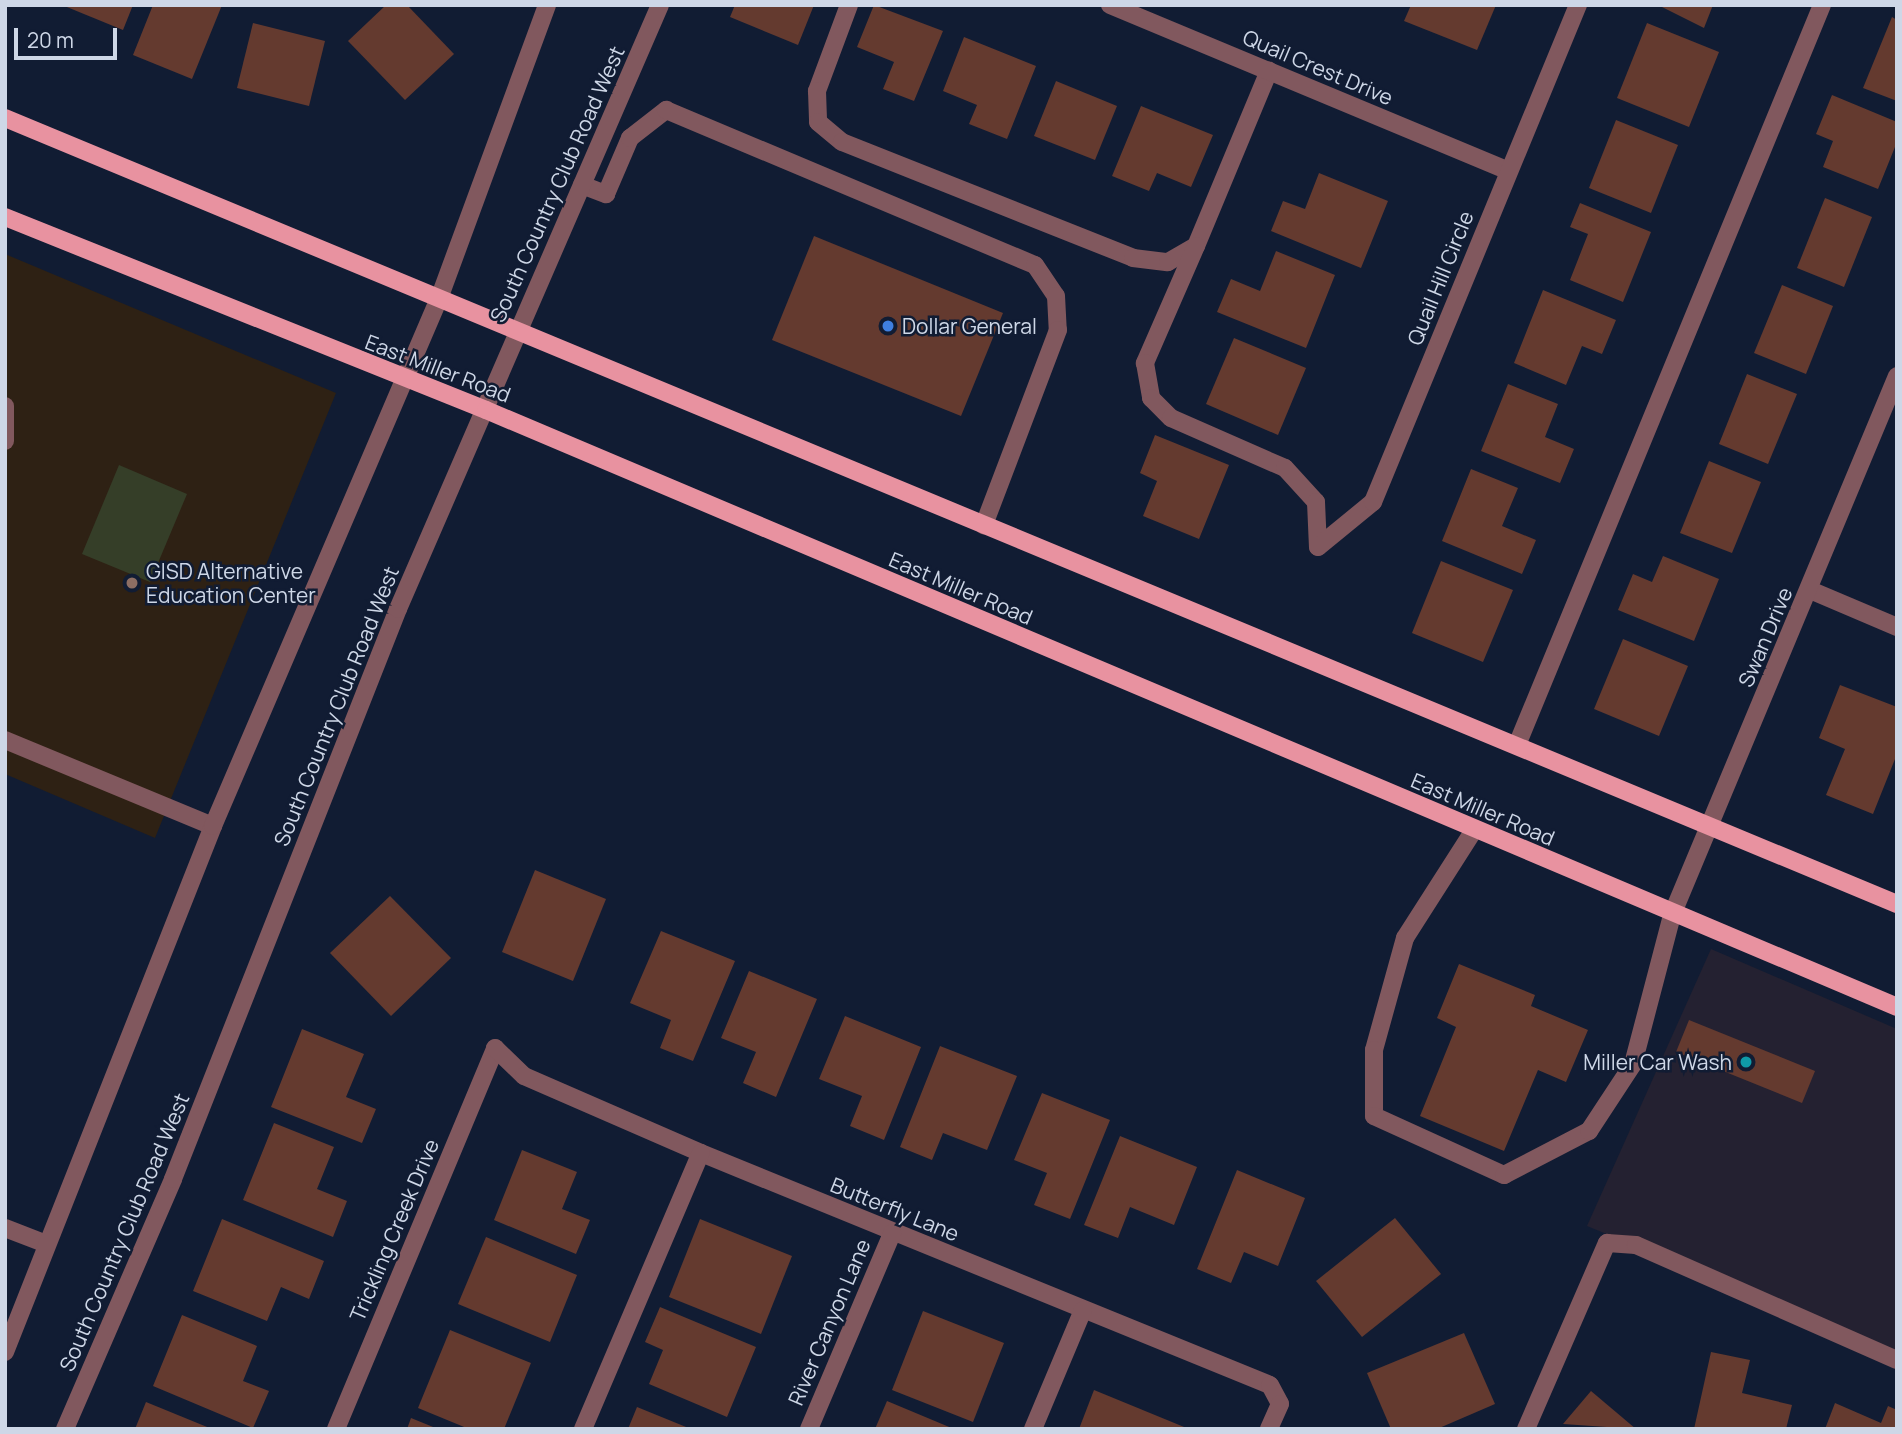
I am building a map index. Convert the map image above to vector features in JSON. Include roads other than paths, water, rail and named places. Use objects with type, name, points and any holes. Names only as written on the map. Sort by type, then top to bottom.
[{"type":"main road","points":[[5,118],[440,296],[517,332],[1897,904]]},
{"type":"main road","name":"East Miller Road","points":[[5,217],[401,379],[486,410],[1672,915],[1897,1007]]},
{"type":"street","points":[[5,1352],[44,1243],[213,826],[401,379],[440,296],[547,5]]},
{"type":"street","name":"South Country Club Road West","points":[[65,1429],[173,1179],[398,609],[660,5]]},
{"type":"street","points":[[849,5],[817,91],[818,122],[842,142],[1133,258],[1168,261],[1196,246],[1269,71]]},
{"type":"street","name":"Quail Crest Drive","points":[[1110,5],[1508,171]]},
{"type":"street","name":"Quail Hill Circle","points":[[1196,246],[1145,363],[1151,398],[1171,418],[1285,468],[1316,502],[1318,547],[1373,502],[1577,5]]},
{"type":"street","points":[[1517,745],[1822,5]]},
{"type":"street","points":[[582,185],[606,194],[630,138],[666,110],[1035,265],[1056,296],[1058,330],[984,525]]},
{"type":"street","name":"Swan Drive","points":[[1474,830],[1405,937],[1374,1050],[1374,1116],[1504,1175],[1589,1131],[1633,1064],[1672,915],[1810,590],[1897,376]]},
{"type":"street","points":[[5,406],[5,441]]},
{"type":"street","points":[[1810,590],[1897,627]]},
{"type":"street","points":[[5,740],[213,826]]},
{"type":"street","name":"Butterfly Lane","points":[[495,1048],[524,1076],[701,1153],[1270,1385],[1280,1404],[1269,1429]]},
{"type":"street","name":"Trickling Creek Drive","points":[[336,1429],[495,1048]]},
{"type":"street","points":[[583,1429],[701,1153]]},
{"type":"street","points":[[5,1228],[44,1243]]},
{"type":"street","name":"River Canyon Lane","points":[[809,1429],[892,1233]]},
{"type":"street","points":[[1525,1429],[1607,1243],[1636,1245],[1897,1360]]},
{"type":"street","points":[[1034,1429],[1083,1310]]},
{"type":"place","name":"Dollar General","points":[[888,326]]},
{"type":"place","name":"GISD Alternative Education Center","points":[[132,583]]},
{"type":"place","name":"Miller Car Wash","points":[[1746,1062]]}]
